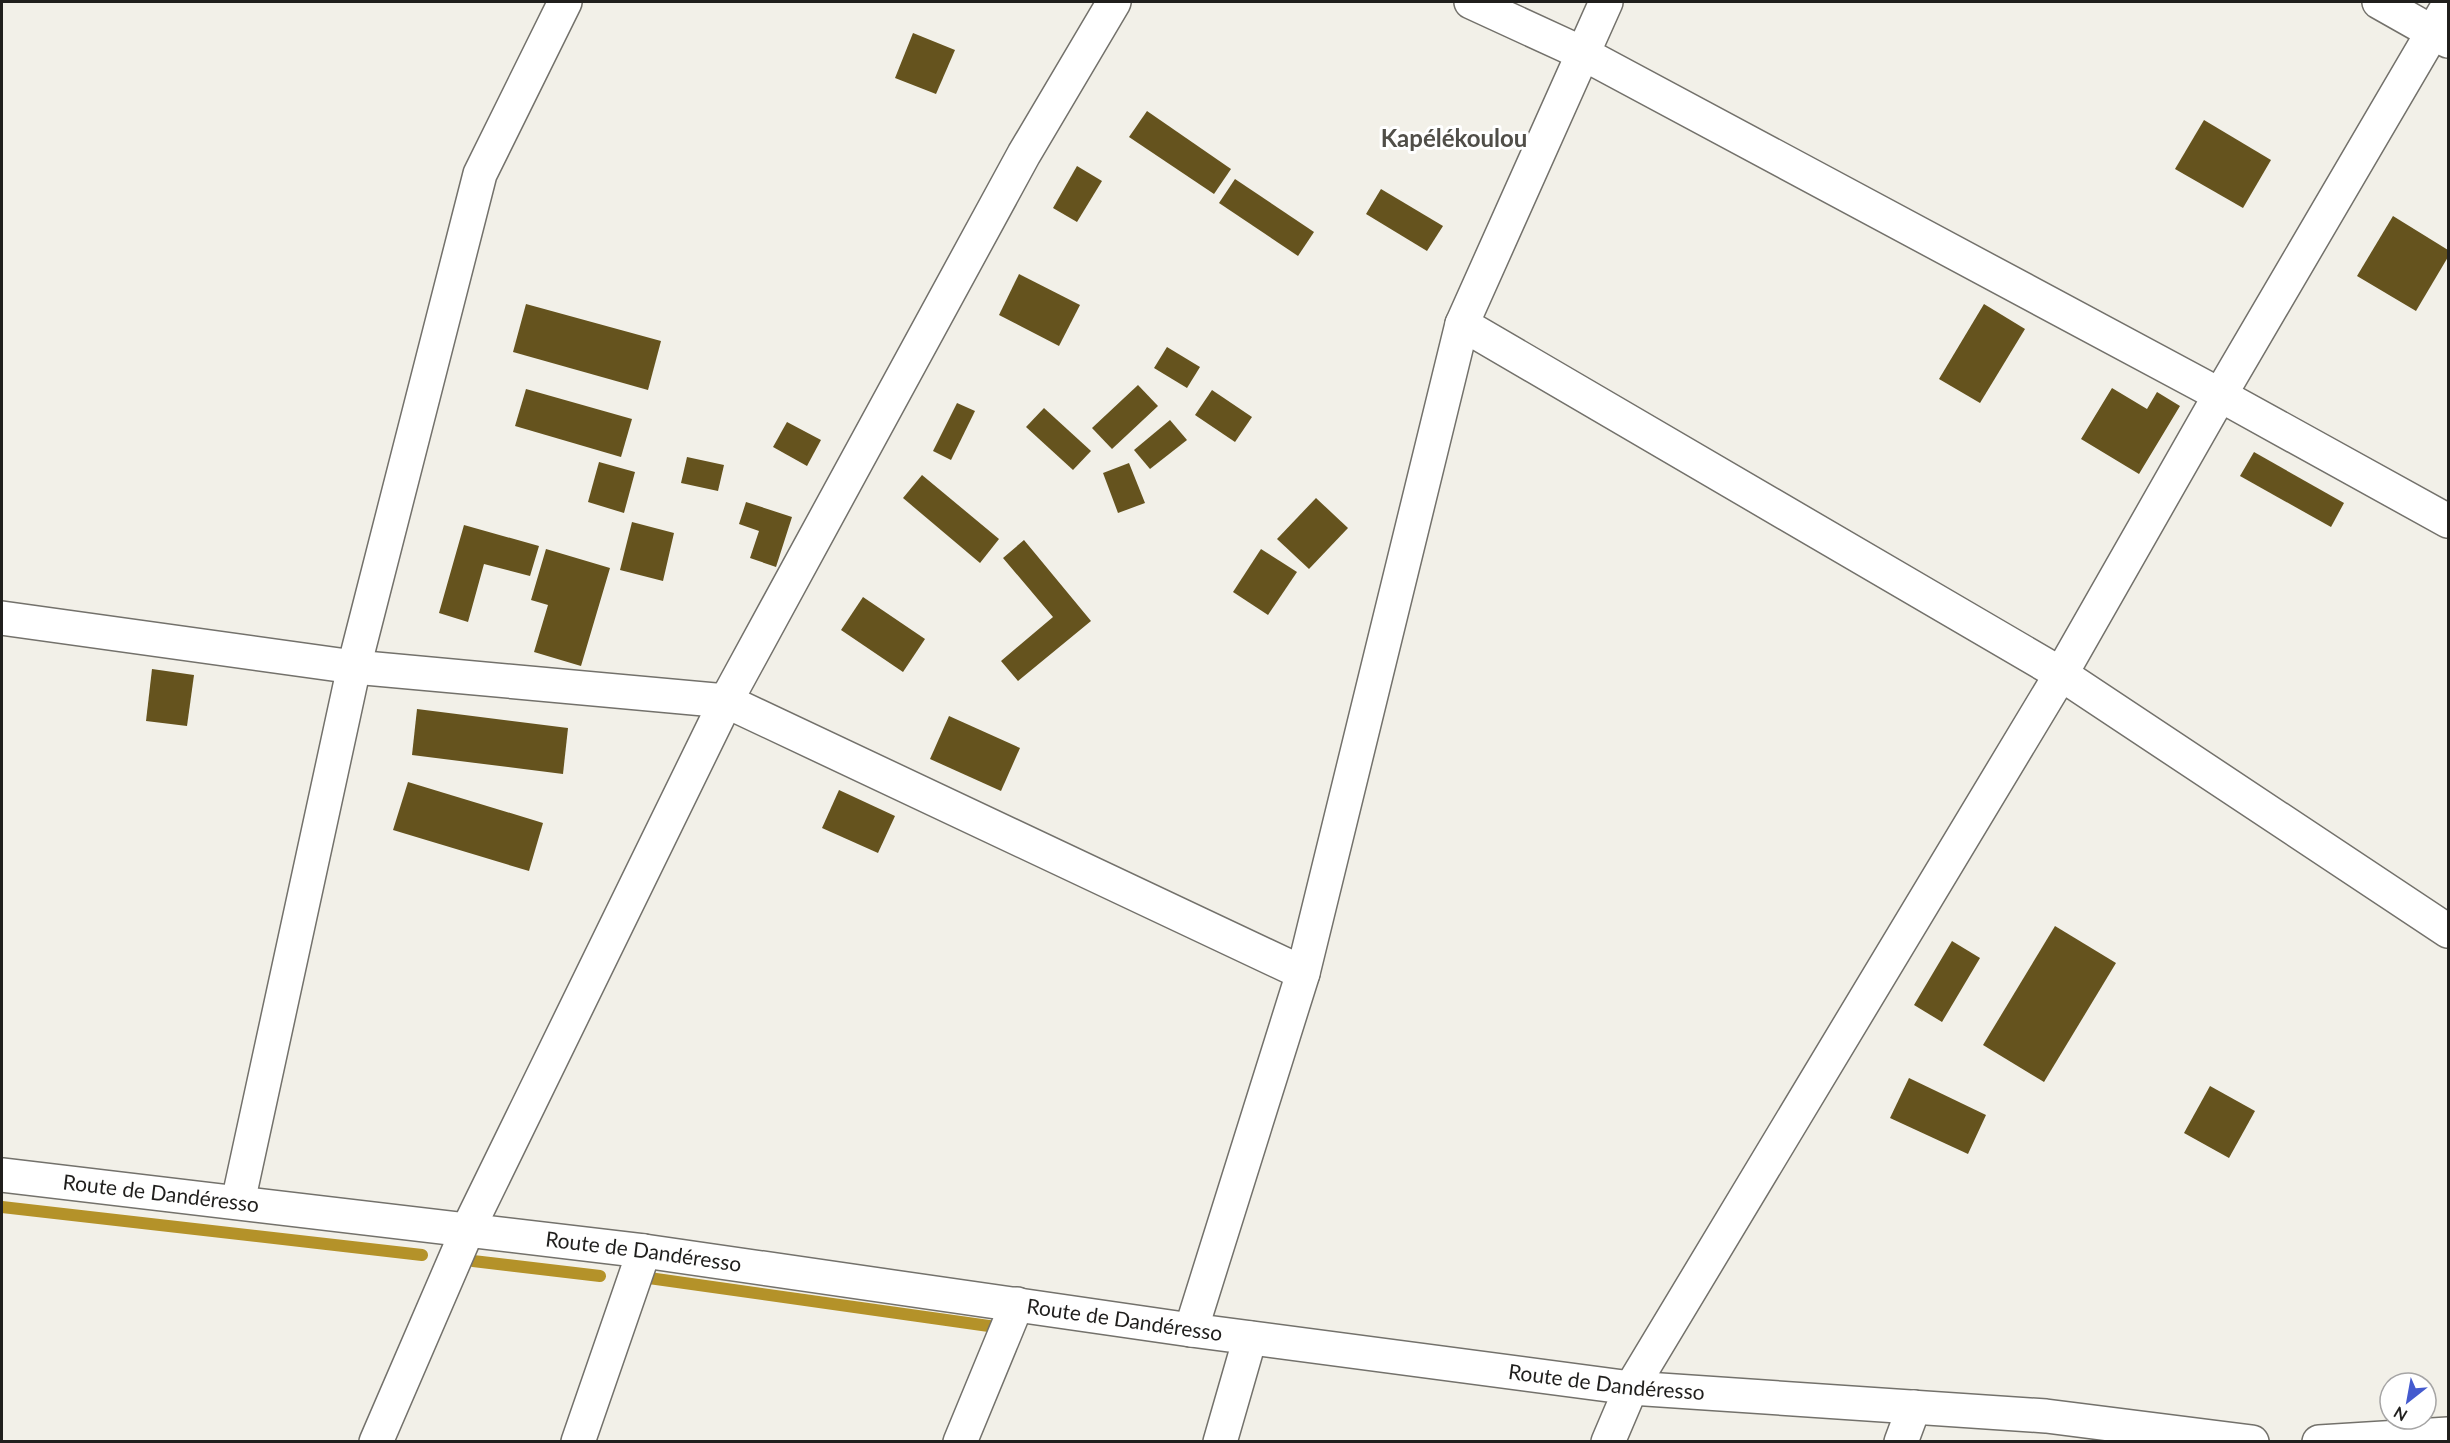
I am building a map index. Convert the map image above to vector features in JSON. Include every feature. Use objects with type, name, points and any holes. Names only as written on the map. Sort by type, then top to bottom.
[{"type":"street","points":[[238,1202],[354,667],[480,174],[565,2]]},
{"type":"street","points":[[376,1442],[468,1229],[726,701],[1024,154],[1114,2]]},
{"type":"street","points":[[1471,2],[1582,53],[2220,395],[2448,521]]},
{"type":"street","points":[[1191,1330],[1303,973],[1462,324],[1606,2]]},
{"type":"street","points":[[1608,1442],[1631,1388],[2061,674],[2220,395],[2443,26],[2379,2]]},
{"type":"street","points":[[1462,324],[2061,674],[2448,931]]},
{"type":"street","points":[[2,618],[354,667],[726,701],[1303,973]]},
{"type":"street","name":"Route de Dandéresso","points":[[2,1175],[644,1251],[1191,1330],[1631,1388],[2046,1416],[2252,1442]]},
{"type":"street","points":[[578,1442],[644,1251]]},
{"type":"street","points":[[960,1442],[1017,1304]]},
{"type":"street","points":[[1220,1442],[1250,1338]]},
{"type":"street","points":[[1901,1442],[1914,1407]]},
{"type":"street","points":[[2319,1442],[2448,1434]]},
{"type":"building","points":[[913,33],[955,50],[936,94],[895,78]]},
{"type":"building","points":[[1147,111],[1231,169],[1214,194],[1129,137]]},
{"type":"building","points":[[2204,120],[2271,160],[2243,208],[2175,169]]},
{"type":"building","points":[[1077,166],[1102,181],[1077,222],[1053,208]]},
{"type":"building","points":[[1235,179],[1314,232],[1298,256],[1219,203]]},
{"type":"building","points":[[1381,189],[1443,226],[1427,251],[1366,214]]},
{"type":"building","points":[[2393,216],[2448,250],[2448,257],[2416,311],[2357,276]]},
{"type":"building","points":[[1019,274],[1080,305],[1059,346],[999,315]]},
{"type":"building","points":[[526,304],[661,341],[648,390],[513,352]]},
{"type":"building","points":[[1984,304],[2025,329],[1980,403],[1939,379]]},
{"type":"building","points":[[1167,347],[1200,367],[1187,388],[1154,368]]},
{"type":"building","points":[[1138,385],[1158,406],[1112,449],[1092,428]]},
{"type":"building","points":[[2112,388],[2147,409],[2157,392],[2180,406],[2139,474],[2081,439]]},
{"type":"building","points":[[526,389],[632,419],[621,457],[515,426]]},
{"type":"building","points":[[1212,390],[1252,417],[1235,442],[1195,415]]},
{"type":"building","points":[[957,403],[975,411],[951,460],[933,451]]},
{"type":"building","points":[[1044,408],[1091,451],[1073,470],[1026,427]]},
{"type":"building","points":[[1170,420],[1187,440],[1150,469],[1134,450]]},
{"type":"building","points":[[787,422],[821,440],[807,466],[773,447]]},
{"type":"building","points":[[2254,452],[2344,503],[2331,527],[2240,476]]},
{"type":"building","points":[[687,457],[724,465],[718,491],[681,483]]},
{"type":"building","points":[[599,462],[635,472],[624,513],[588,502]]},
{"type":"building","points":[[1129,463],[1145,503],[1118,513],[1103,473]]},
{"type":"building","points":[[922,475],[999,539],[980,563],[903,498]]},
{"type":"building","points":[[1316,498],[1348,528],[1309,569],[1277,539]]},
{"type":"building","points":[[746,502],[792,517],[776,567],[750,558],[759,531],[739,524]]},
{"type":"building","points":[[632,522],[674,533],[663,581],[620,570]]},
{"type":"building","points":[[464,525],[539,546],[530,576],[484,564],[468,622],[439,613]]},
{"type":"building","points":[[1024,540],[1091,621],[1018,681],[1001,661],[1053,617],[1003,558]]},
{"type":"building","points":[[546,549],[610,568],[581,666],[534,652],[548,605],[531,600]]},
{"type":"building","points":[[1261,549],[1297,572],[1268,615],[1233,592]]},
{"type":"building","points":[[863,597],[925,639],[903,672],[841,630]]},
{"type":"building","points":[[152,669],[194,675],[187,726],[146,721]]},
{"type":"building","points":[[417,709],[568,728],[563,774],[412,755]]},
{"type":"building","points":[[949,716],[1020,748],[1001,791],[930,759]]},
{"type":"building","points":[[408,782],[543,823],[529,871],[393,830]]},
{"type":"building","points":[[839,790],[895,816],[878,853],[822,828]]},
{"type":"building","points":[[2055,926],[2116,963],[2044,1082],[1983,1045]]},
{"type":"building","points":[[1952,941],[1980,958],[1942,1022],[1914,1005]]},
{"type":"building","points":[[1909,1078],[1986,1115],[1968,1154],[1890,1118]]},
{"type":"building","points":[[2210,1086],[2255,1111],[2229,1158],[2184,1133]]},
{"type":"waterway","points":[[2,1207],[422,1255]]},
{"type":"waterway","points":[[473,1261],[600,1276]]},
{"type":"waterway","points":[[649,1278],[996,1327]]},
{"type":"district","name":"Kapélékoulou","points":[[1454,139]]}]
